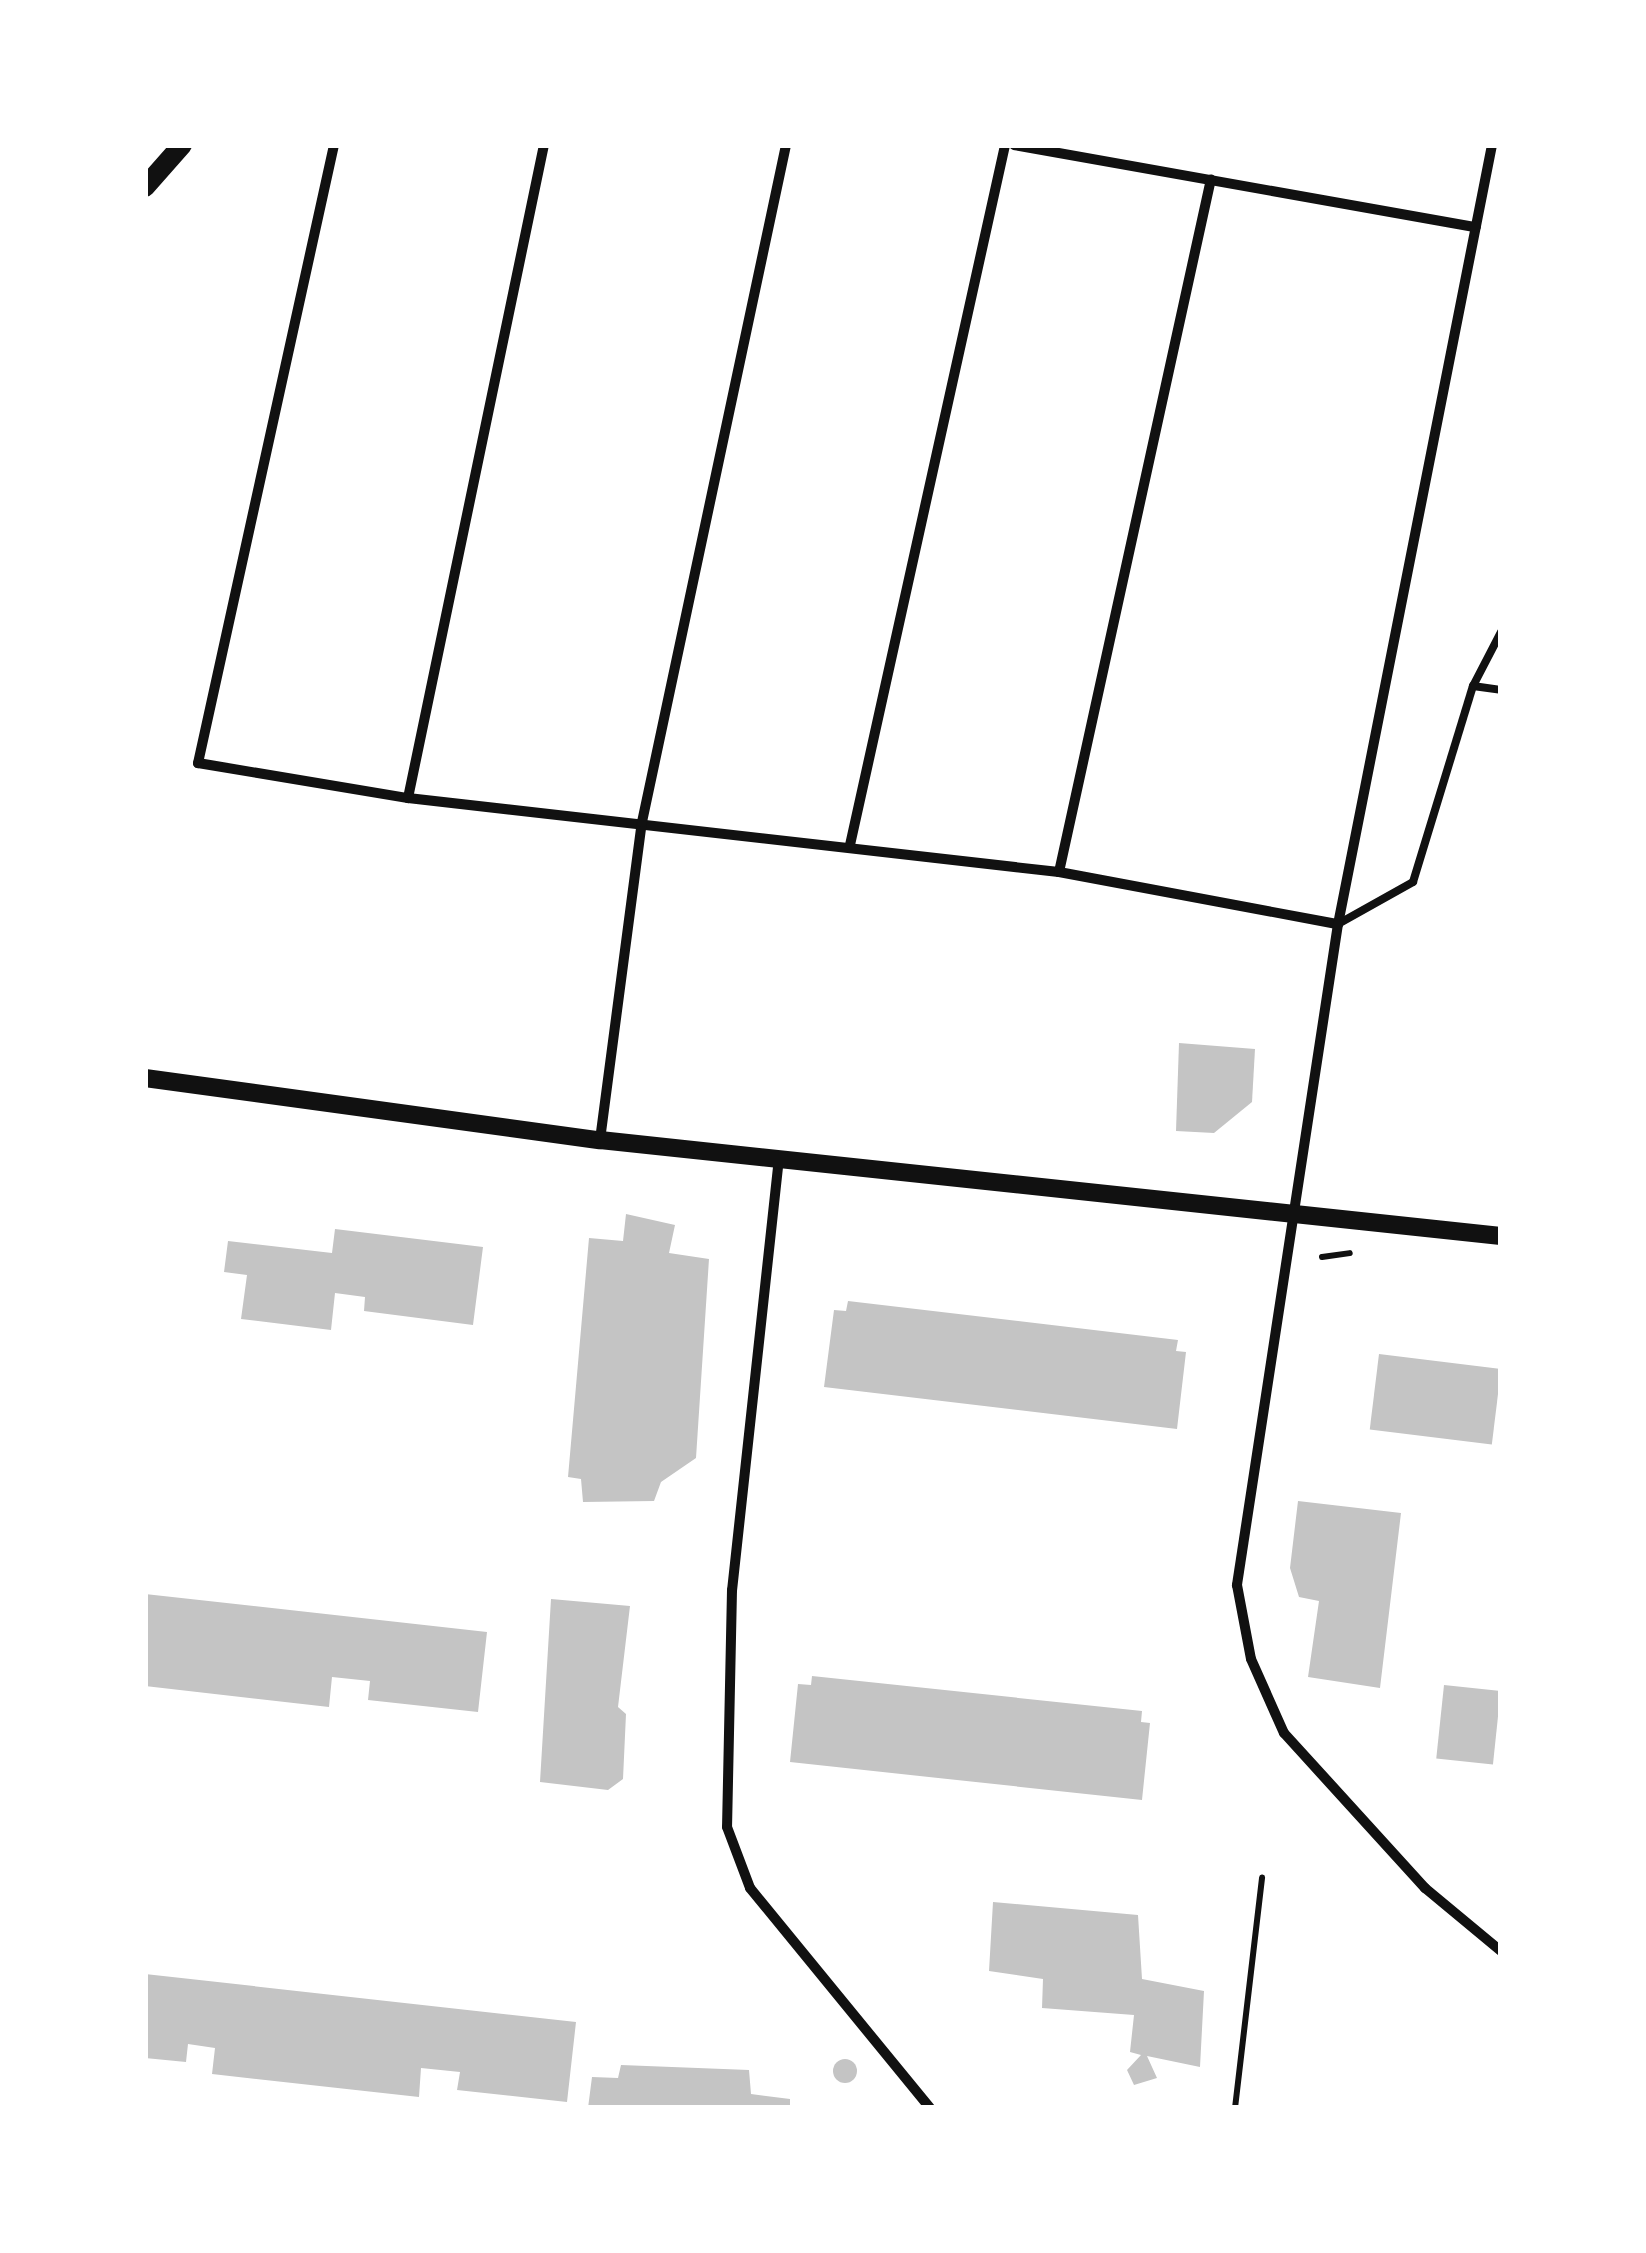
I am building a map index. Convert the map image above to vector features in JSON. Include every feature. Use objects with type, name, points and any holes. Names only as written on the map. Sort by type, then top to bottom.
[{"type":"main road","points":[[145,187],[182,145]]},
{"type":"street","points":[[334,145],[198,763],[408,798],[850,845],[1059,872],[1338,924]]},
{"type":"street","points":[[408,798],[544,145]]},
{"type":"street","points":[[600,1140],[642,822],[786,145]]},
{"type":"street","points":[[850,845],[1005,145]]},
{"type":"street","points":[[1014,145],[1476,226]]},
{"type":"street","points":[[1492,145],[1338,924],[1298,1214],[1237,1584],[1250,1659],[1284,1733],[1355,1817],[1501,1952]]},
{"type":"street","points":[[1059,872],[1211,179]]},
{"type":"street","points":[[145,1078],[600,1140],[1501,1236]]},
{"type":"street","points":[[779,1157],[732,1590],[727,1827],[750,1888],[930,2108]]},
{"type":"lane","points":[[1338,924],[1413,882],[1474,686],[1501,632]]},
{"type":"lane","points":[[1474,686],[1501,690]]},
{"type":"path","points":[[1235,2108],[1262,1878]]},
{"type":"building","points":[[1179,1043],[1255,1049],[1252,1102],[1214,1133],[1176,1131]]},
{"type":"building","points":[[626,1214],[675,1225],[669,1253],[709,1259],[696,1458],[661,1482],[654,1501],[583,1502],[581,1479],[568,1477],[589,1238],[623,1241]]},
{"type":"building","points":[[335,1229],[483,1247],[473,1325],[364,1311],[365,1297],[335,1293],[331,1330],[241,1319],[247,1275],[224,1272],[228,1241],[332,1253]]},
{"type":"building","points":[[848,1301],[1178,1340],[1176,1351],[1186,1352],[1177,1429],[824,1387],[834,1310],[846,1311]]},
{"type":"building","points":[[1379,1354],[1501,1369],[1492,1444],[1370,1429]]},
{"type":"building","points":[[1298,1501],[1401,1513],[1380,1688],[1308,1677],[1319,1601],[1299,1597],[1290,1568]]},
{"type":"building","points":[[145,1594],[487,1632],[478,1712],[368,1700],[370,1681],[332,1677],[329,1707],[145,1686]]},
{"type":"building","points":[[551,1599],[630,1606],[618,1707],[626,1714],[623,1779],[608,1790],[540,1782]]},
{"type":"building","points":[[812,1676],[1142,1711],[1141,1722],[1150,1723],[1142,1800],[790,1762],[798,1684],[811,1685]]},
{"type":"building","points":[[1444,1685],[1501,1691],[1493,1765],[1436,1759]]},
{"type":"building","points":[[993,1902],[1138,1915],[1142,1979],[1204,1991],[1200,2067],[1147,2056],[1157,2078],[1134,2085],[1127,2070],[1141,2055],[1130,2052],[1134,2015],[1042,2008],[1043,1979],[989,1971]]},
{"type":"building","points":[[145,1974],[576,2022],[567,2102],[457,2090],[460,2072],[421,2068],[419,2097],[212,2074],[215,2048],[188,2044],[186,2062],[145,2058]]},
{"type":"building","points":[[845,2059],[857,2071],[845,2083],[833,2071]]},
{"type":"building","points":[[621,2065],[749,2070],[751,2094],[790,2099],[790,2108],[588,2108],[592,2077],[618,2078]]}]
